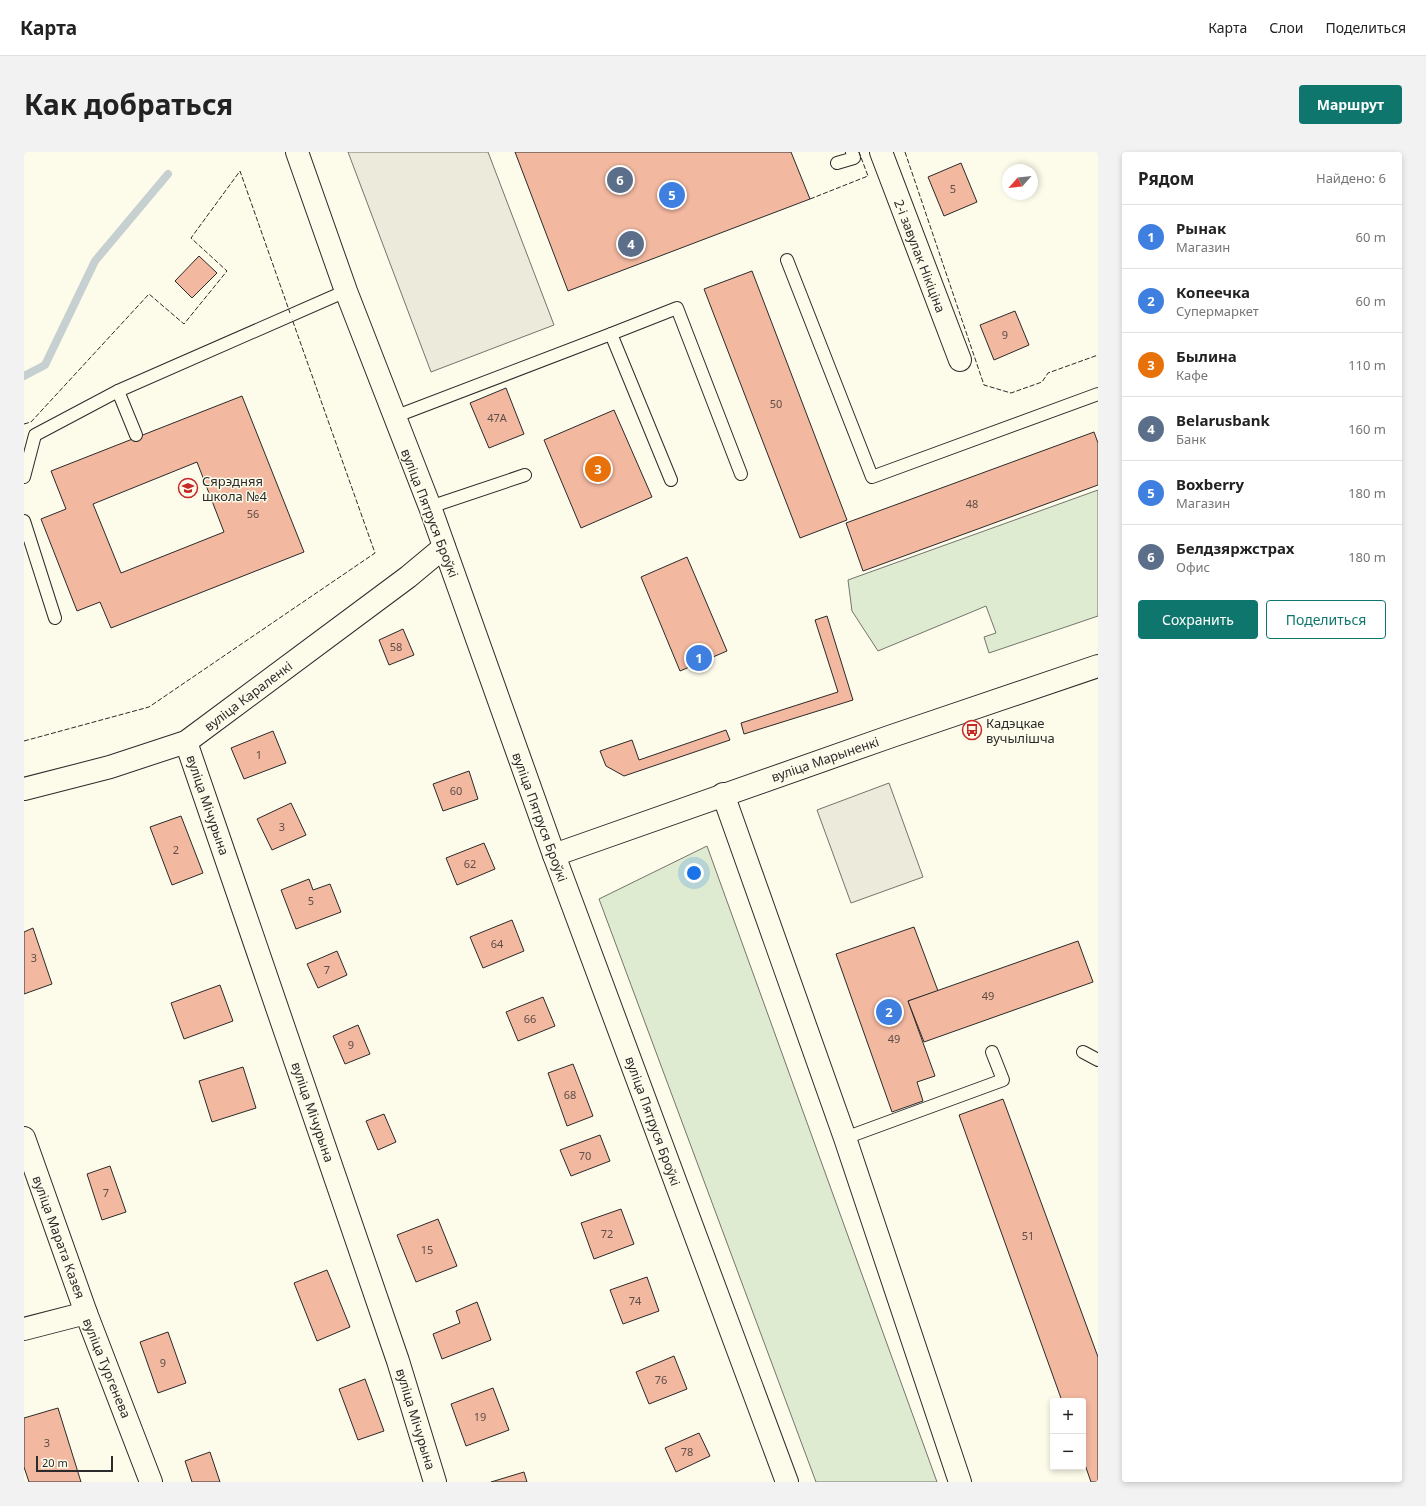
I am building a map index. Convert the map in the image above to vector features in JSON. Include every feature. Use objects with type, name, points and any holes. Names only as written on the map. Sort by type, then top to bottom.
[{"type":"street","name":"вуліца Пятруся Броўкі","points":[[296,152],[346,291],[430,507],[554,855],[787,1482]]},
{"type":"street","name":"2-і завулак Нікіціна","points":[[881,152],[960,360]]},
{"type":"street","name":"вуліца Караленкі","points":[[24,789],[110,767],[186,742],[408,577],[444,547]]},
{"type":"street","name":"вуліца Марыненкі","points":[[554,855],[724,794],[1098,666]]},
{"type":"street","name":"вуліца Мічурына","points":[[186,742],[398,1361],[435,1482]]},
{"type":"street","points":[[724,794],[845,1138],[960,1482]]},
{"type":"street","name":"вуліца Марата Казея","points":[[24,1138],[86,1313]]},
{"type":"street","name":"вуліца Тургенева","points":[[24,1329],[86,1313],[151,1482]]},
{"type":"lane","points":[[837,164],[854,158],[852,152]]},
{"type":"lane","points":[[787,260],[872,477],[1098,394]]},
{"type":"lane","points":[[24,477],[34,435],[118,391],[346,291]]},
{"type":"lane","points":[[394,417],[677,308],[741,474]]},
{"type":"lane","points":[[611,334],[671,480]]},
{"type":"lane","points":[[118,391],[136,435]]},
{"type":"lane","points":[[430,507],[525,475]]},
{"type":"lane","points":[[24,521],[55,618]]},
{"type":"lane","points":[[845,1138],[1002,1080],[992,1052]]},
{"type":"lane","points":[[1083,1052],[1098,1060]]},
{"type":"green space","points":[[1098,490],[1098,616],[989,653],[984,637],[996,633],[986,606],[878,651],[852,611],[848,580]]},
{"type":"green space","points":[[707,846],[937,1482],[816,1482],[599,899]]},
{"type":"shaded area","points":[[348,152],[488,152],[554,325],[431,372]]},
{"type":"shaded area","points":[[889,783],[923,877],[851,903],[817,810]]},
{"type":"building","points":[[515,152],[791,152],[810,199],[568,291]]},
{"type":"building","points":[[961,163],[977,202],[944,216],[928,177]]},
{"type":"building","points":[[199,256],[217,273],[192,298],[175,281]]},
{"type":"building","points":[[752,271],[847,520],[800,538],[704,289]]},
{"type":"building","points":[[1015,311],[1029,345],[994,360],[980,325]]},
{"type":"building","points":[[506,388],[524,434],[489,448],[470,403]]},
{"type":"building","points":[[242,396],[304,552],[111,628],[100,602],[77,611],[41,519],[66,509],[51,471]],"holes":[[[197,462],[224,532],[121,573],[93,504]]]},
{"type":"building","points":[[614,410],[652,497],[581,528],[544,440]]},
{"type":"building","points":[[1094,432],[1098,443],[1098,485],[863,571],[846,523]]},
{"type":"building","points":[[687,557],[727,651],[680,671],[641,577]]},
{"type":"building","points":[[827,616],[853,700],[744,734],[741,723],[838,692],[815,620]]},
{"type":"building","points":[[403,629],[414,655],[389,665],[379,640]]},
{"type":"building","points":[[726,730],[730,740],[624,776],[606,766],[600,751],[632,740],[639,760]]},
{"type":"building","points":[[273,731],[286,763],[244,779],[231,748]]},
{"type":"building","points":[[469,771],[478,799],[443,811],[433,784]]},
{"type":"building","points":[[291,803],[306,835],[272,850],[257,819]]},
{"type":"building","points":[[181,816],[203,873],[172,885],[150,827]]},
{"type":"building","points":[[484,843],[495,869],[457,885],[446,858]]},
{"type":"building","points":[[309,879],[313,890],[330,884],[341,912],[296,929],[281,890]]},
{"type":"building","points":[[512,920],[524,951],[483,968],[470,937]]},
{"type":"building","points":[[914,927],[938,991],[908,1001],[935,1076],[917,1082],[923,1101],[892,1112],[836,954]]},
{"type":"building","points":[[33,928],[52,984],[24,994],[24,932]]},
{"type":"building","points":[[1078,941],[1093,982],[924,1042],[908,1001]]},
{"type":"building","points":[[337,951],[347,975],[318,988],[307,964]]},
{"type":"building","points":[[220,985],[233,1021],[184,1039],[171,1003]]},
{"type":"building","points":[[543,997],[555,1026],[518,1041],[506,1012]]},
{"type":"building","points":[[358,1025],[370,1054],[345,1064],[333,1036]]},
{"type":"building","points":[[573,1064],[593,1116],[567,1126],[548,1073]]},
{"type":"building","points":[[243,1067],[256,1108],[212,1122],[199,1081]]},
{"type":"building","points":[[1003,1099],[1098,1357],[1098,1482],[1091,1482],[1086,1468],[1086,1398],[1061,1398],[959,1115]]},
{"type":"building","points":[[384,1114],[396,1142],[378,1150],[366,1121]]},
{"type":"building","points":[[600,1135],[610,1161],[571,1176],[560,1150]]},
{"type":"building","points":[[110,1166],[126,1212],[102,1220],[87,1174]]},
{"type":"building","points":[[621,1209],[634,1244],[594,1259],[581,1223]]},
{"type":"building","points":[[438,1219],[457,1266],[416,1282],[397,1235]]},
{"type":"building","points":[[327,1270],[350,1327],[317,1341],[294,1283]]},
{"type":"building","points":[[647,1277],[659,1311],[623,1324],[610,1290]]},
{"type":"building","points":[[477,1302],[491,1340],[442,1359],[433,1334],[460,1323],[456,1311]]},
{"type":"building","points":[[168,1332],[186,1383],[158,1393],[140,1342]]},
{"type":"building","points":[[674,1356],[687,1389],[649,1404],[636,1372]]},
{"type":"building","points":[[365,1379],[384,1431],[358,1440],[339,1389]]},
{"type":"building","points":[[493,1388],[509,1430],[466,1446],[451,1404]]},
{"type":"building","points":[[58,1408],[81,1482],[29,1482],[24,1467],[24,1418]]},
{"type":"building","points":[[699,1433],[710,1456],[676,1472],[665,1448]]},
{"type":"building","points":[[210,1452],[220,1482],[192,1482],[185,1461]]},
{"type":"building","points":[[524,1472],[527,1482],[491,1482]]},
{"type":"waterway","points":[[24,376],[45,365],[95,261],[168,174]]},
{"type":"fence","points":[[810,199],[868,176],[859,152]]},
{"type":"fence","points":[[905,152],[984,385],[1011,393],[1042,382],[1048,373],[1098,355]]},
{"type":"fence","points":[[24,424],[31,422],[149,294],[184,324],[227,271],[191,238],[240,171],[290,313]]},
{"type":"fence","points":[[24,741],[149,707],[375,553],[292,319]]},
{"type":"place","name":"Белдзяржстрах","points":[[620,180]]},
{"type":"place","name":"Boxberry","points":[[672,195]]},
{"type":"place","name":"Belarusbank","points":[[631,244]]},
{"type":"place","name":"Былина","points":[[598,469]]},
{"type":"place","name":"Сярэдняя школа №4","points":[[188,488]]},
{"type":"place","name":"Рынак","points":[[699,658]]},
{"type":"place","name":"Кадэцкае вучылішча","points":[[972,730]]},
{"type":"place","name":"Копеечка","points":[[889,1012]]}]
